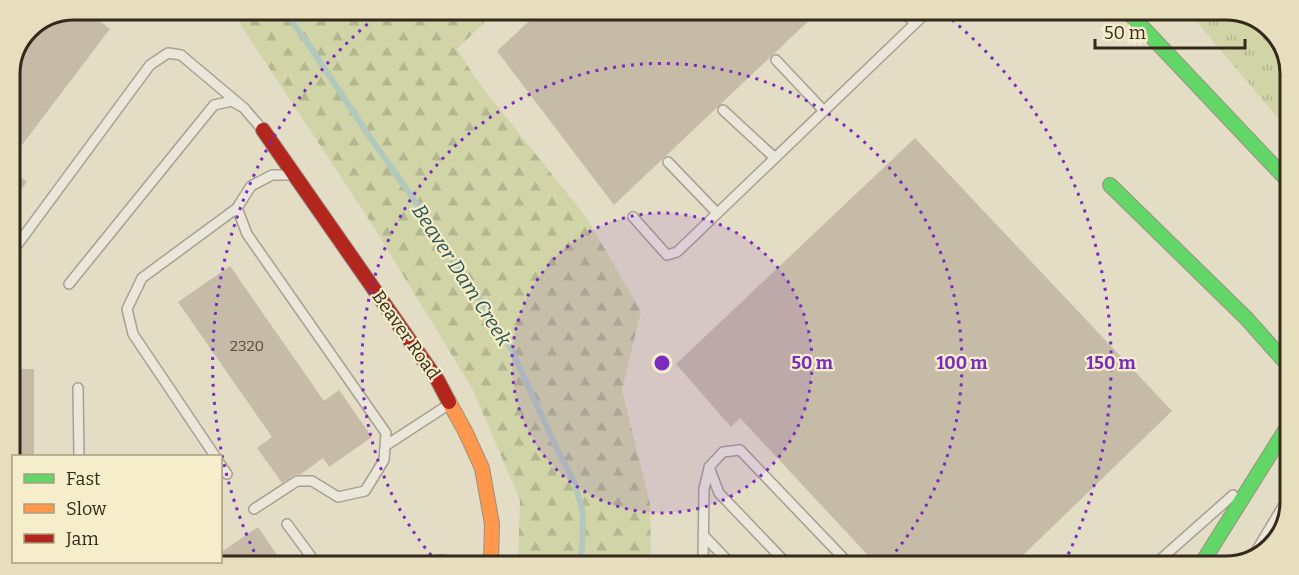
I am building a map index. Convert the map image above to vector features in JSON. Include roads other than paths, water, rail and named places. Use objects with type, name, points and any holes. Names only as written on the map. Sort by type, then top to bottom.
[{"type":"street","points":[[1136,20],[1279,172]]},
{"type":"street","name":"Beaver Road","points":[[263,130],[438,381],[465,431],[482,468],[492,524],[491,556]]},
{"type":"street","points":[[1110,185],[1247,319],[1280,356]]},
{"type":"street","points":[[1206,556],[1280,439]]},
{"type":"lane","points":[[911,20],[915,24]]},
{"type":"lane","points":[[633,217],[667,255],[677,252],[919,20]]},
{"type":"lane","points":[[20,241],[150,65],[168,53],[180,55],[244,108],[263,130]]},
{"type":"lane","points":[[776,60],[824,111]]},
{"type":"lane","points":[[69,284],[214,105],[232,101],[244,108]]},
{"type":"lane","points":[[723,110],[775,158]]},
{"type":"lane","points":[[668,162],[717,213]]},
{"type":"lane","points":[[214,455],[133,334],[127,309],[142,278],[237,208],[251,186],[272,175],[295,176]]},
{"type":"lane","points":[[237,208],[247,234],[386,433],[384,460],[365,491],[338,497],[312,481],[297,481],[254,509]]},
{"type":"lane","points":[[78,388],[79,455]]},
{"type":"lane","points":[[385,446],[450,403]]},
{"type":"lane","points":[[703,556],[704,489],[709,467],[723,452],[740,450],[841,556]]},
{"type":"lane","points":[[222,467],[227,474]]},
{"type":"lane","points":[[709,467],[719,493],[779,556]]},
{"type":"lane","points":[[1164,556],[1261,469]]},
{"type":"lane","points":[[1262,540],[1276,517]]},
{"type":"lane","points":[[287,524],[311,556]]},
{"type":"lane","points":[[703,535],[723,556]]},
{"type":"waterway","name":"Beaver Dam Creek","points":[[291,20],[506,338],[575,484],[583,513],[580,556]]}]
